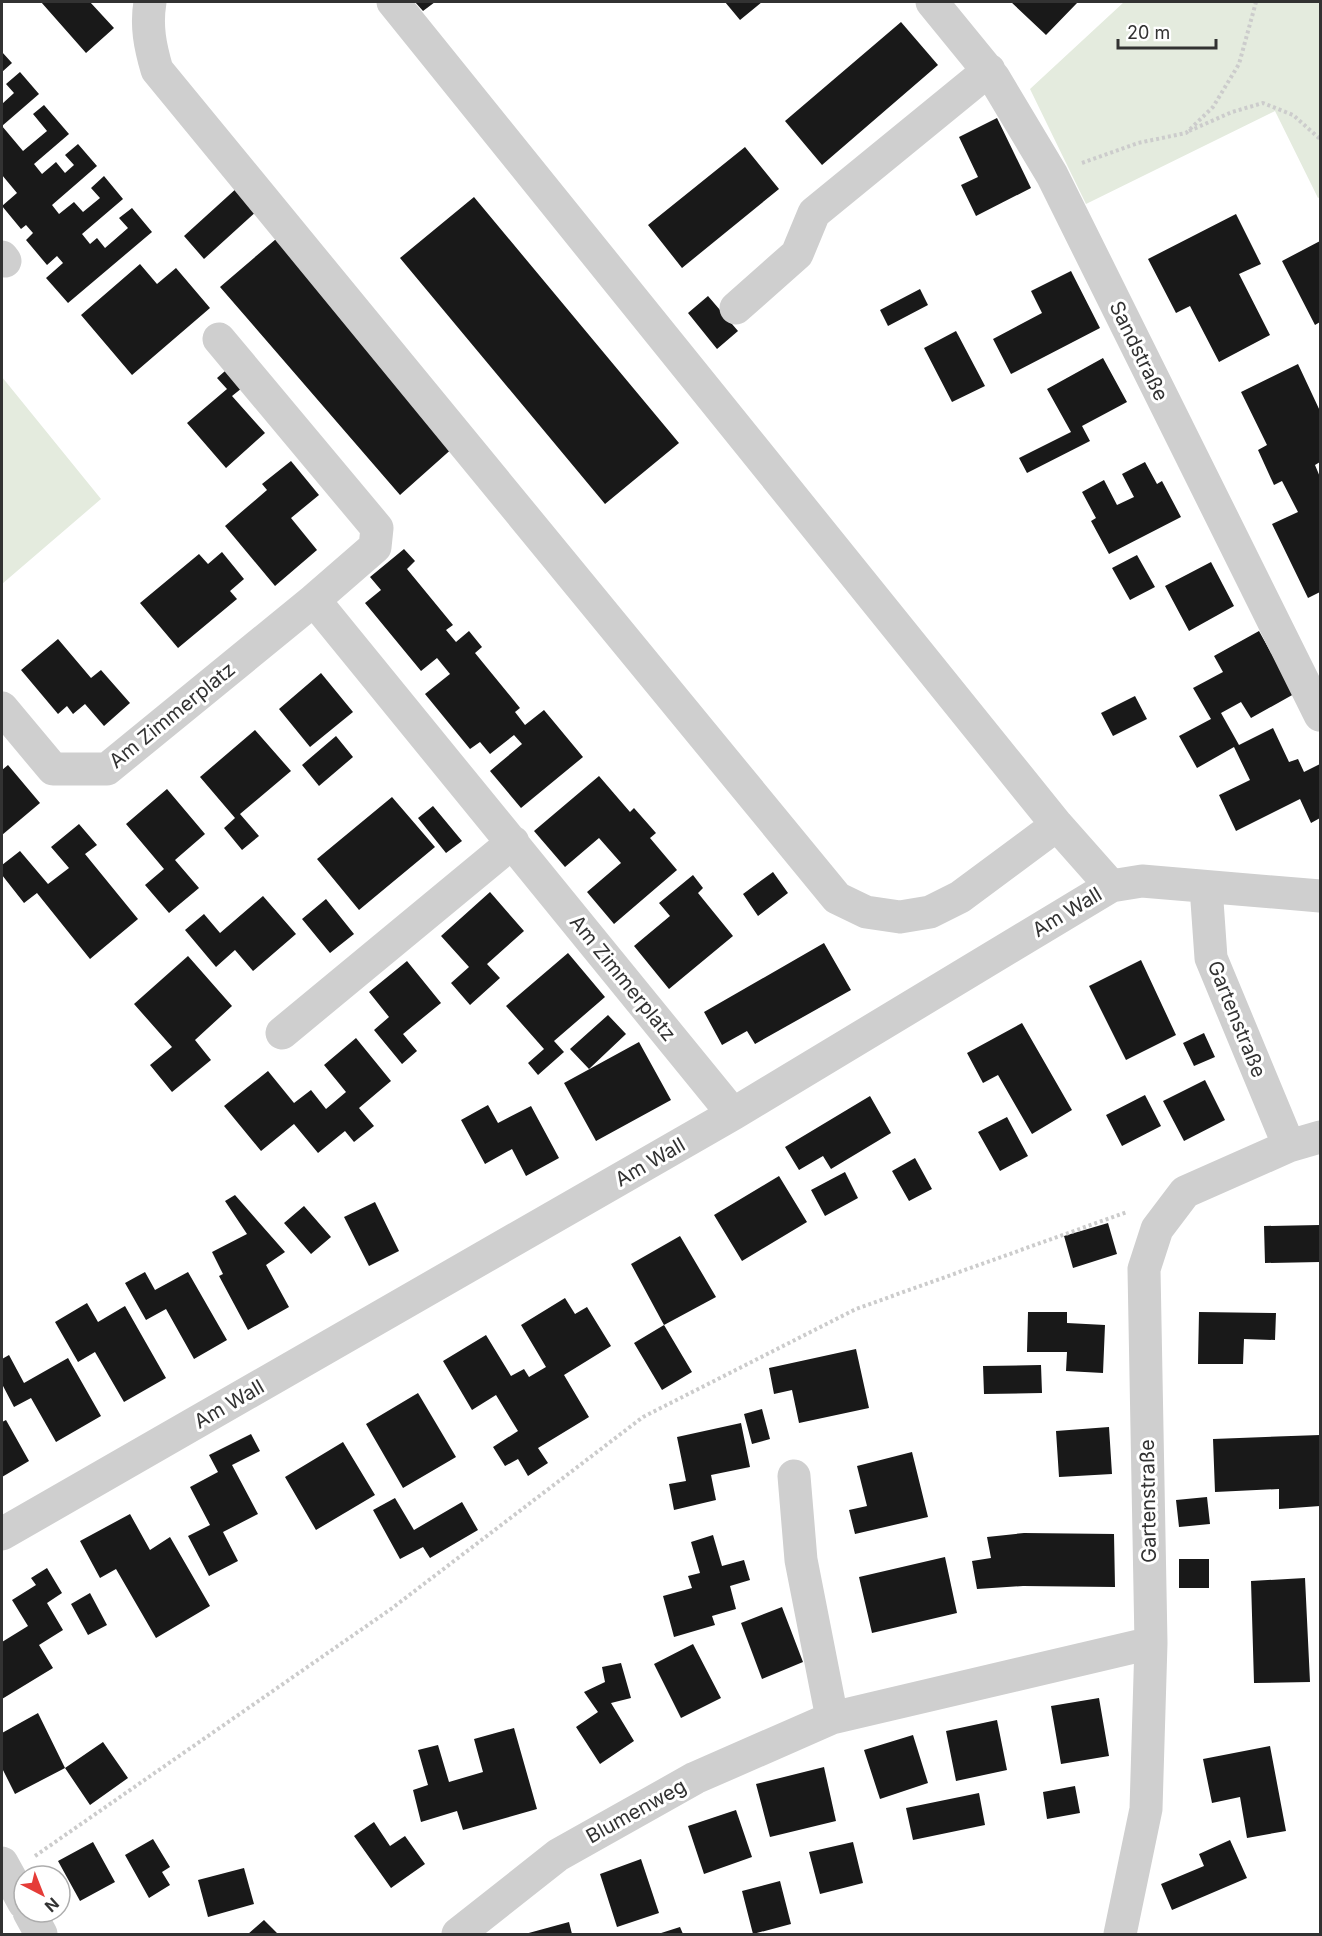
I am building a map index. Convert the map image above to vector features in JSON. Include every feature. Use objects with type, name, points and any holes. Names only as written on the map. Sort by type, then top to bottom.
[{"type":"street","points":[[150,2],[147,20],[149,43],[157,70],[837,898],[866,912],[900,917],[930,912],[960,897],[1057,825]]},
{"type":"street","points":[[393,2],[1057,825],[1111,886]]},
{"type":"street","name":"Sandstraße","points":[[932,2],[988,70],[1052,174],[1320,716]]},
{"type":"street","points":[[736,308],[797,254],[814,213],[988,70]]},
{"type":"street","name":"Am Zimmerplatz","points":[[2,708],[53,770],[107,769],[314,600],[375,547],[377,528],[219,339]]},
{"type":"street","name":"Am Zimmerplatz","points":[[314,600],[733,1114]]},
{"type":"street","points":[[282,1033],[513,842]]},
{"type":"street","name":"Am Wall","points":[[2,1534],[733,1114],[1111,886],[1142,881],[1320,896]]},
{"type":"street","name":"Gartenstraße","points":[[1206,887],[1211,958],[1289,1146]]},
{"type":"street","name":"Gartenstraße","points":[[1120,1934],[1146,1809],[1151,1643],[1144,1269],[1157,1229],[1185,1192],[1289,1146],[1320,1137]]},
{"type":"street","points":[[794,1476],[801,1560],[832,1718]]},
{"type":"street","name":"Blumenweg","points":[[458,1935],[558,1855],[694,1778],[832,1718],[1151,1643]]},
{"type":"path","points":[[1186,133],[1213,107],[1239,64],[1256,2]]},
{"type":"path","points":[[1052,174],[1138,143],[1186,133],[1232,112],[1263,103],[1293,115],[1320,140]]},
{"type":"path","points":[[5,1869],[391,1610],[643,1417],[856,1309],[1130,1211]]},
{"type":"shaded area","points":[[1124,2],[1320,2],[1320,197],[1318,198],[1275,111],[1086,204],[1030,89]]},
{"type":"shaded area","points":[[2,377],[101,499],[2,584]]},
{"type":"building","points":[[41,2],[90,2],[114,28],[86,53]]},
{"type":"building","points":[[415,2],[435,2],[423,11]]},
{"type":"building","points":[[725,2],[762,2],[740,20]]},
{"type":"building","points":[[1011,2],[1078,2],[1046,35]]},
{"type":"building","points":[[901,22],[938,65],[822,165],[785,121]]},
{"type":"building","points":[[2,52],[12,63],[2,72]]},
{"type":"building","points":[[20,72],[39,94],[2,126],[2,104],[14,93],[6,84]]},
{"type":"building","points":[[44,105],[69,134],[34,164],[42,174],[56,162],[65,173],[74,165],[65,155],[78,144],[97,166],[52,205],[59,214],[74,202],[83,212],[100,198],[91,188],[104,176],[123,199],[82,234],[90,244],[97,238],[105,248],[128,228],[119,218],[132,208],[152,232],[68,303],[46,278],[63,263],[57,256],[47,265],[26,240],[33,233],[26,225],[21,229],[2,206],[17,193],[2,175],[2,126],[23,151],[47,131],[33,114]]},
{"type":"building","points":[[997,118],[1031,188],[976,216],[961,185],[978,177],[959,137]]},
{"type":"building","points":[[745,147],[779,189],[682,268],[648,225]]},
{"type":"building","points":[[238,187],[258,210],[204,259],[184,236]]},
{"type":"building","points":[[474,197],[679,443],[605,504],[400,258]]},
{"type":"building","points":[[1236,214],[1261,264],[1239,274],[1270,335],[1219,362],[1190,306],[1176,313],[1148,259]]},
{"type":"building","points":[[276,239],[455,446],[400,495],[220,287]]},
{"type":"building","points":[[1320,241],[1320,322],[1315,325],[1282,261]]},
{"type":"building","points":[[140,264],[157,284],[176,268],[210,308],[132,375],[81,315]]},
{"type":"building","points":[[1071,271],[1100,328],[1011,374],[993,339],[1042,313],[1031,291]]},
{"type":"building","points":[[920,289],[928,305],[888,326],[880,310]]},
{"type":"building","points":[[708,296],[738,331],[717,349],[688,313]]},
{"type":"building","points":[[956,331],[985,386],[952,402],[924,348]]},
{"type":"building","points":[[1103,358],[1127,402],[1082,426],[1090,441],[1027,473],[1019,458],[1071,432],[1047,389]]},
{"type":"building","points":[[1298,364],[1320,411],[1320,462],[1315,465],[1320,477],[1320,592],[1308,598],[1272,524],[1298,512],[1282,481],[1274,485],[1258,450],[1267,445],[1241,392]]},
{"type":"building","points":[[232,365],[247,384],[232,396],[265,433],[226,468],[187,423],[227,389],[217,378]]},
{"type":"building","points":[[291,461],[319,495],[291,518],[317,550],[275,586],[225,526],[267,490],[262,484]]},
{"type":"building","points":[[1145,462],[1157,484],[1162,481],[1181,517],[1109,554],[1091,521],[1096,518],[1082,492],[1104,480],[1117,505],[1134,497],[1122,474]]},
{"type":"building","points":[[404,549],[415,561],[407,569],[453,625],[446,630],[456,642],[469,631],[482,647],[475,653],[520,708],[515,712],[525,725],[544,710],[583,757],[521,808],[490,771],[522,744],[514,735],[490,754],[480,742],[470,749],[425,694],[450,674],[437,658],[421,671],[365,603],[381,590],[370,577]]},
{"type":"building","points":[[222,552],[244,579],[230,591],[237,599],[178,648],[140,603],[199,554],[208,564]]},
{"type":"building","points":[[1137,555],[1155,587],[1130,600],[1112,568]]},
{"type":"building","points":[[1211,562],[1234,606],[1189,631],[1165,586]]},
{"type":"building","points":[[1259,631],[1294,694],[1251,718],[1241,702],[1221,713],[1239,745],[1273,728],[1289,762],[1298,759],[1304,772],[1320,764],[1320,818],[1311,823],[1300,799],[1236,831],[1219,795],[1250,780],[1234,747],[1197,768],[1179,736],[1211,719],[1193,688],[1223,672],[1214,656]]},
{"type":"building","points":[[58,639],[91,678],[101,670],[130,703],[104,726],[85,704],[73,714],[67,706],[58,714],[21,670]]},
{"type":"building","points":[[321,673],[353,712],[310,747],[279,709]]},
{"type":"building","points":[[1135,696],[1147,719],[1113,736],[1101,713]]},
{"type":"building","points":[[255,730],[291,771],[240,814],[259,836],[242,850],[224,828],[235,818],[200,777]]},
{"type":"building","points":[[336,736],[353,757],[319,786],[302,765]]},
{"type":"building","points":[[8,765],[40,803],[2,835],[2,770]]},
{"type":"building","points":[[599,776],[630,812],[634,808],[656,833],[650,838],[677,870],[614,924],[587,892],[621,863],[599,838],[565,867],[534,831]]},
{"type":"building","points":[[167,789],[205,834],[175,860],[199,888],[169,913],[145,885],[164,869],[126,824]]},
{"type":"building","points":[[392,797],[435,847],[359,910],[317,859]]},
{"type":"building","points":[[433,806],[462,841],[446,853],[418,818]]},
{"type":"building","points":[[79,824],[97,845],[85,854],[138,919],[90,959],[37,893],[24,903],[2,875],[2,865],[20,851],[48,884],[69,868],[51,847]]},
{"type":"building","points":[[773,872],[788,893],[758,916],[743,894]]},
{"type":"building","points":[[693,875],[703,888],[698,893],[733,936],[669,989],[634,946],[670,916],[659,903]]},
{"type":"building","points":[[490,892],[524,931],[487,964],[500,978],[470,1005],[451,983],[469,967],[441,936]]},
{"type":"building","points":[[263,896],[296,934],[253,971],[235,950],[216,967],[185,930],[204,914],[220,933]]},
{"type":"building","points":[[326,899],[354,934],[330,953],[302,919]]},
{"type":"building","points":[[824,943],[851,990],[755,1044],[747,1031],[722,1045],[704,1012]]},
{"type":"building","points":[[568,953],[605,997],[554,1041],[564,1052],[538,1075],[528,1063],[544,1049],[506,1006]]},
{"type":"building","points":[[188,956],[232,1006],[195,1040],[211,1060],[172,1092],[150,1065],[172,1047],[134,1004]]},
{"type":"building","points":[[1141,960],[1176,1035],[1126,1060],[1089,986]]},
{"type":"building","points":[[407,961],[441,1003],[403,1034],[417,1051],[402,1064],[374,1030],[389,1017],[369,992]]},
{"type":"building","points":[[608,1015],[626,1034],[589,1069],[570,1049]]},
{"type":"building","points":[[1022,1023],[1072,1110],[1032,1134],[998,1075],[983,1083],[967,1053]]},
{"type":"building","points":[[1204,1033],[1215,1057],[1194,1066],[1183,1043]]},
{"type":"building","points":[[356,1038],[391,1081],[359,1108],[374,1126],[354,1142],[345,1131],[318,1153],[294,1124],[261,1151],[224,1106],[268,1071],[294,1103],[311,1090],[326,1109],[346,1092],[324,1065]]},
{"type":"building","points":[[639,1042],[671,1100],[596,1141],[564,1083]]},
{"type":"building","points":[[1205,1080],[1225,1120],[1184,1141],[1163,1101]]},
{"type":"building","points":[[1145,1095],[1161,1126],[1122,1146],[1106,1115]]},
{"type":"building","points":[[870,1096],[891,1133],[831,1169],[823,1156],[799,1170],[785,1147]]},
{"type":"building","points":[[488,1105],[498,1123],[531,1106],[559,1158],[526,1176],[512,1149],[485,1164],[461,1120]]},
{"type":"building","points":[[1007,1117],[1028,1156],[1000,1171],[978,1132]]},
{"type":"building","points":[[915,1158],[932,1189],[909,1201],[892,1171]]},
{"type":"building","points":[[845,1172],[858,1198],[825,1216],[811,1190]]},
{"type":"building","points":[[779,1176],[807,1222],[742,1261],[714,1215]]},
{"type":"building","points":[[235,1195],[285,1252],[266,1265],[289,1307],[248,1330],[219,1276],[223,1274],[212,1252],[247,1234],[225,1201]]},
{"type":"building","points":[[375,1202],[399,1251],[369,1266],[344,1217]]},
{"type":"building","points":[[304,1206],[331,1237],[311,1254],[284,1223]]},
{"type":"building","points":[[1108,1223],[1117,1254],[1073,1268],[1064,1236]]},
{"type":"building","points":[[1320,1225],[1320,1262],[1265,1263],[1264,1226]]},
{"type":"building","points":[[680,1236],[716,1297],[664,1325],[631,1264]]},
{"type":"building","points":[[145,1272],[155,1290],[188,1272],[227,1340],[194,1359],[166,1309],[146,1320],[125,1283]]},
{"type":"building","points":[[565,1298],[575,1314],[587,1307],[611,1346],[564,1375],[589,1417],[538,1448],[548,1463],[528,1476],[518,1459],[505,1466],[493,1447],[518,1431],[496,1395],[472,1410],[443,1361],[486,1335],[511,1376],[524,1369],[529,1377],[546,1367],[521,1325]]},
{"type":"building","points":[[87,1303],[98,1322],[125,1306],[166,1378],[124,1402],[95,1352],[78,1362],[55,1322]]},
{"type":"building","points":[[1028,1312],[1067,1312],[1067,1323],[1105,1325],[1103,1373],[1066,1371],[1067,1352],[1027,1352]]},
{"type":"building","points":[[1199,1312],[1276,1313],[1275,1340],[1244,1339],[1243,1364],[1198,1364]]},
{"type":"building","points":[[664,1325],[692,1372],[662,1390],[634,1343]]},
{"type":"building","points":[[856,1349],[869,1408],[799,1423],[792,1390],[774,1394],[769,1368]]},
{"type":"building","points":[[9,1355],[24,1383],[68,1358],[101,1416],[56,1442],[31,1398],[14,1407],[2,1384],[2,1359]]},
{"type":"building","points":[[1041,1365],[1042,1393],[984,1394],[983,1366]]},
{"type":"building","points":[[418,1393],[456,1457],[403,1488],[366,1424]]},
{"type":"building","points":[[762,1409],[770,1439],[752,1444],[744,1414]]},
{"type":"building","points":[[6,1420],[29,1461],[2,1477],[2,1422]]},
{"type":"building","points":[[741,1423],[750,1467],[711,1475],[716,1500],[674,1510],[669,1484],[686,1481],[677,1437]]},
{"type":"building","points":[[1109,1427],[1112,1474],[1059,1477],[1056,1431]]},
{"type":"building","points":[[251,1434],[260,1451],[232,1465],[258,1514],[223,1532],[238,1561],[209,1576],[188,1536],[210,1525],[190,1487],[218,1472],[209,1455]]},
{"type":"building","points":[[1320,1435],[1320,1506],[1279,1509],[1279,1489],[1215,1492],[1213,1439]]},
{"type":"building","points":[[343,1442],[375,1495],[316,1530],[285,1477]]},
{"type":"building","points":[[912,1452],[928,1517],[855,1534],[849,1510],[867,1506],[857,1466]]},
{"type":"building","points":[[1207,1497],[1210,1524],[1179,1527],[1176,1500]]},
{"type":"building","points":[[395,1498],[414,1530],[462,1502],[478,1530],[430,1558],[423,1547],[400,1559],[373,1510]]},
{"type":"building","points":[[130,1514],[150,1550],[170,1537],[210,1606],[156,1638],[116,1569],[100,1578],[80,1541]]},
{"type":"building","points":[[1024,1533],[1114,1534],[1115,1587],[1023,1586],[977,1589],[972,1561],[991,1558],[987,1537]]},
{"type":"building","points":[[713,1535],[722,1566],[744,1560],[750,1580],[730,1586],[736,1609],[712,1616],[715,1625],[674,1637],[663,1596],[692,1588],[688,1576],[700,1573],[691,1542]]},
{"type":"building","points":[[945,1557],[957,1613],[872,1633],[859,1577]]},
{"type":"building","points":[[1179,1559],[1209,1559],[1209,1588],[1179,1588]]},
{"type":"building","points":[[47,1568],[62,1593],[47,1603],[63,1630],[39,1645],[53,1668],[2,1699],[2,1642],[28,1626],[12,1600],[36,1585],[31,1578]]},
{"type":"building","points":[[1305,1578],[1310,1682],[1254,1683],[1251,1581]]},
{"type":"building","points":[[90,1593],[107,1625],[88,1635],[71,1604]]},
{"type":"building","points":[[782,1607],[803,1662],[762,1679],[741,1623]]},
{"type":"building","points":[[693,1644],[721,1698],[681,1718],[654,1664]]},
{"type":"building","points":[[621,1663],[631,1698],[611,1703],[634,1741],[600,1764],[576,1727],[598,1712],[584,1692],[605,1682],[602,1667]]},
{"type":"building","points":[[1099,1698],[1109,1756],[1061,1764],[1051,1706]]},
{"type":"building","points":[[38,1713],[65,1768],[15,1794],[2,1768],[2,1733]]},
{"type":"building","points":[[997,1720],[1007,1770],[956,1781],[946,1731]]},
{"type":"building","points":[[514,1728],[537,1809],[463,1830],[457,1811],[421,1822],[413,1790],[428,1785],[418,1750],[438,1745],[449,1782],[483,1772],[474,1739]]},
{"type":"building","points":[[913,1735],[928,1783],[880,1799],[864,1750]]},
{"type":"building","points":[[103,1742],[128,1778],[90,1805],[65,1768]]},
{"type":"building","points":[[1270,1746],[1286,1831],[1247,1838],[1240,1797],[1212,1803],[1203,1759]]},
{"type":"building","points":[[824,1767],[836,1821],[770,1837],[756,1784]]},
{"type":"building","points":[[1075,1786],[1080,1813],[1047,1819],[1043,1792]]},
{"type":"building","points":[[979,1793],[985,1825],[913,1840],[906,1808]]},
{"type":"building","points":[[736,1810],[752,1857],[704,1874],[688,1826]]},
{"type":"building","points":[[374,1822],[390,1846],[405,1836],[425,1864],[391,1888],[354,1836]]},
{"type":"building","points":[[153,1839],[170,1867],[162,1872],[170,1885],[149,1898],[125,1855]]},
{"type":"building","points":[[1230,1840],[1247,1878],[1172,1910],[1161,1884],[1204,1866],[1199,1854]]},
{"type":"building","points":[[93,1842],[115,1882],[80,1901],[72,1886],[72,1864],[60,1864],[58,1861]]},
{"type":"building","points":[[853,1842],[863,1883],[820,1894],[809,1852]]},
{"type":"building","points":[[641,1859],[659,1913],[617,1927],[600,1874]]},
{"type":"building","points":[[244,1868],[254,1904],[208,1917],[198,1880]]},
{"type":"building","points":[[780,1881],[791,1924],[753,1934],[742,1891]]},
{"type":"building","points":[[264,1920],[278,1934],[248,1934]]},
{"type":"building","points":[[569,1922],[572,1934],[525,1934]]},
{"type":"building","points":[[680,1927],[683,1934],[658,1934]]}]
